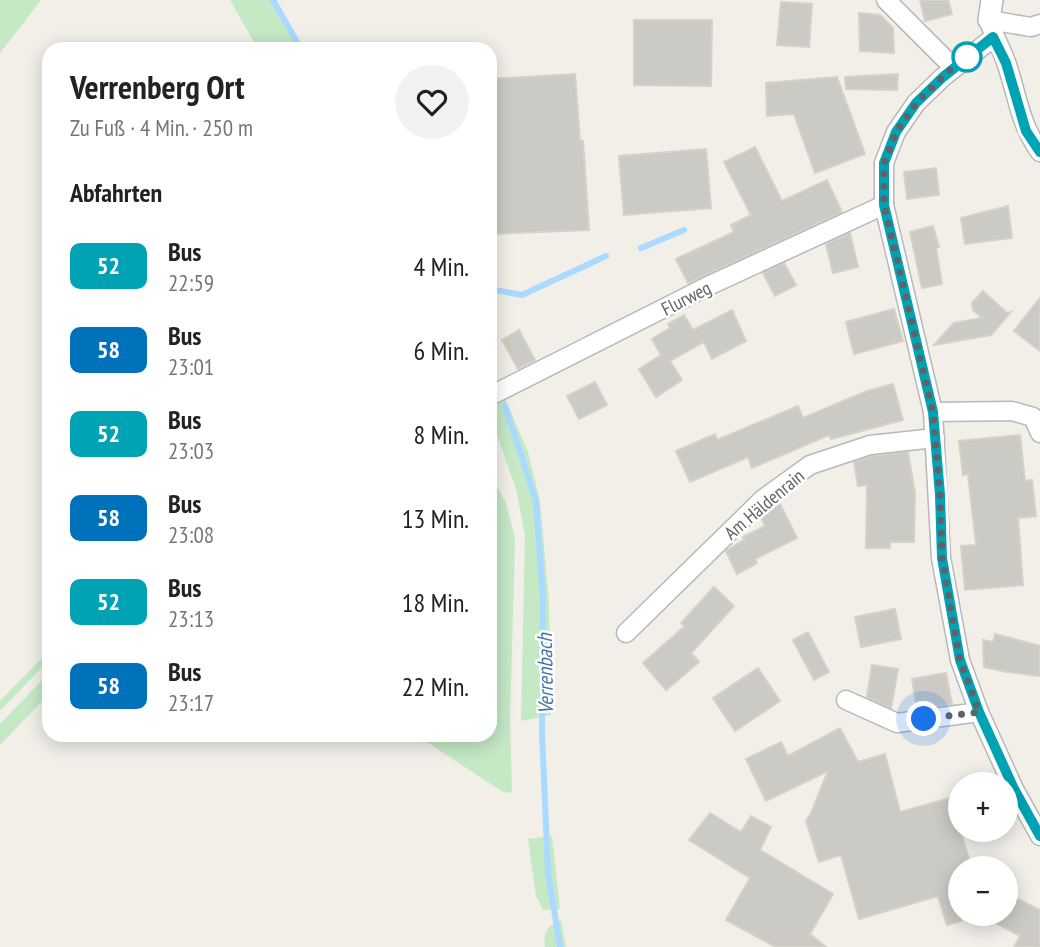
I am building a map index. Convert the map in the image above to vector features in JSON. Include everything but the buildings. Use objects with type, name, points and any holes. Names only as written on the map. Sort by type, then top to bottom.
[{"type":"street","points":[[886,0],[953,67]]},
{"type":"street","points":[[991,19],[953,67],[916,103],[896,132],[884,163],[884,205],[933,412],[942,558],[960,660],[979,712],[1014,789],[1040,836]]},
{"type":"street","points":[[991,19],[1031,27],[1040,24]]},
{"type":"street","points":[[991,19],[1026,131],[1040,152]]},
{"type":"street","name":"Flurweg","points":[[497,393],[706,287],[884,205]]},
{"type":"street","points":[[933,412],[1012,411],[1033,417],[1040,433]]},
{"type":"street","name":"Am Häldenrain","points":[[626,633],[764,499],[810,464],[870,445],[935,438]]},
{"type":"street","points":[[846,700],[897,723],[979,712]]},
{"type":"green space","points":[[0,0],[41,0],[0,53]]},
{"type":"green space","points":[[230,0],[274,0],[299,42],[254,42]]},
{"type":"green space","points":[[504,396],[528,452],[540,501],[549,602],[551,715],[521,721],[525,535],[516,489],[497,435],[497,400]]},
{"type":"green space","points":[[497,486],[506,503],[515,539],[510,719],[512,793],[503,792],[427,742],[497,742]]},
{"type":"green space","points":[[42,658],[42,667],[0,711],[0,701]]},
{"type":"green space","points":[[42,680],[42,701],[0,745],[0,724]]},
{"type":"green space","points":[[552,836],[560,909],[543,910],[536,896],[528,839]]},
{"type":"green space","points":[[561,920],[566,947],[545,947],[547,930]]},
{"type":"waterway","name":"Verrenbach","points":[[273,0],[297,42]]},
{"type":"waterway","points":[[641,248],[684,230]]},
{"type":"waterway","points":[[497,290],[522,295],[606,256]]},
{"type":"waterway","name":"Verrenbach","points":[[505,406],[536,501],[543,597],[542,732],[548,873],[560,947]]},
{"type":"bus line","name":"52","points":[[1040,152],[1026,131],[1006,63],[993,37],[953,67],[916,103],[896,132],[884,163],[884,205],[933,412],[942,558],[960,660],[979,712],[1014,789],[1040,836]]},
{"type":"route","points":[[924,719],[979,712],[960,660],[942,558],[933,412],[892,246],[884,205],[884,163],[896,132],[916,103],[953,67],[973,52],[967,57]]}]
